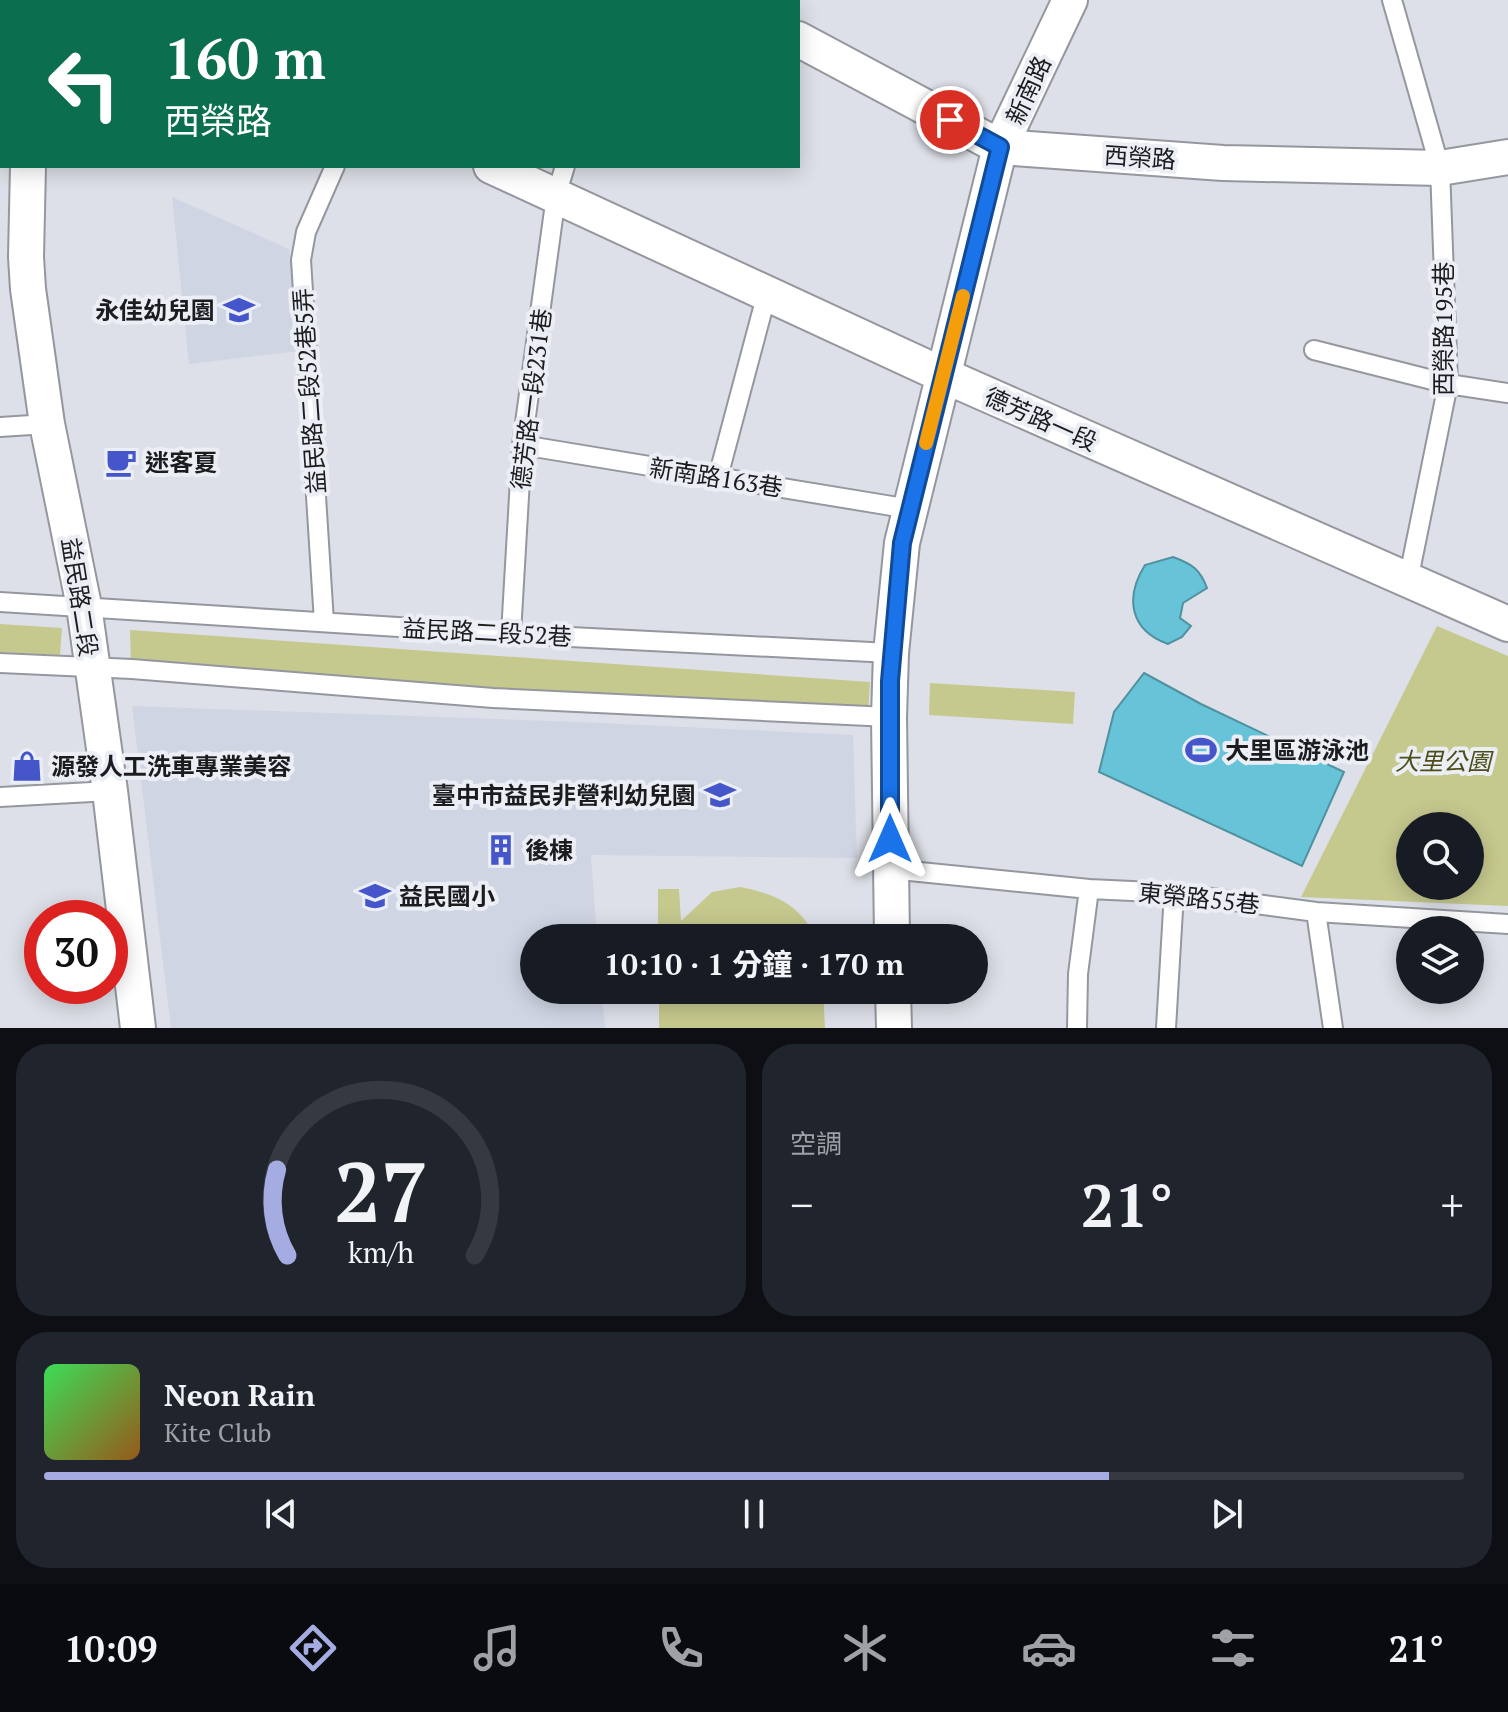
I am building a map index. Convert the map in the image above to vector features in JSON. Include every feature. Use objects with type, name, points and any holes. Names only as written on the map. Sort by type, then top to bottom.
[{"type":"street","name":"新南路","points":[[892,924],[889,717],[891,653],[902,543],[1000,147],[1070,0]]},
{"type":"street","name":"西榮路","points":[[800,40],[1000,147],[1223,163],[1440,168],[1508,157]]},
{"type":"street","name":"益民路二段","points":[[28,168],[26,257],[47,424],[84,606],[138,1028]]},
{"type":"street","name":"德芳路一段","points":[[500,168],[561,181],[767,293],[943,375],[1508,624]]},
{"type":"street","points":[[893,1004],[894,1028]]},
{"type":"lane","name":"西榮路195巷","points":[[1392,0],[1440,168],[1448,384],[1408,581]]},
{"type":"lane","name":"益民路二段52巷5弄","points":[[324,622],[301,260],[306,232],[334,168]]},
{"type":"lane","name":"德芳路一段231巷","points":[[511,634],[522,445],[561,181]]},
{"type":"lane","points":[[718,477],[767,293]]},
{"type":"lane","points":[[1314,350],[1448,384],[1508,393]]},
{"type":"lane","points":[[0,427],[47,424]]},
{"type":"lane","name":"新南路163巷","points":[[522,445],[910,509]]},
{"type":"lane","name":"益民路二段52巷","points":[[0,602],[511,634],[891,653]]},
{"type":"lane","points":[[0,663],[132,669],[493,698],[889,717]]},
{"type":"lane","points":[[0,797],[110,791]]},
{"type":"lane","name":"東榮路55巷","points":[[890,869],[1089,889],[1174,893],[1316,912],[1508,924]]},
{"type":"lane","points":[[1077,1028],[1078,974],[1089,889]]},
{"type":"lane","points":[[1166,1028],[1174,893]]},
{"type":"lane","points":[[1316,912],[1333,1028]]},
{"type":"shaded area","name":"永佳幼兒園","points":[[172,197],[289,249],[299,351],[189,364]]},
{"type":"shaded area","name":"益民國小","points":[[132,706],[853,735],[857,858],[591,855],[596,924],[520,924],[520,1004],[603,1004],[605,1028],[171,1028]]},
{"type":"green space","points":[[0,624],[62,628],[60,655],[0,652]]},
{"type":"green space","name":"大里公園","points":[[1437,626],[1508,656],[1508,906],[1301,897]]},
{"type":"green space","points":[[130,630],[870,682],[868,713],[131,663]]},
{"type":"green space","points":[[930,683],[1075,692],[1073,724],[929,715]]},
{"type":"green space","points":[[740,887],[764,893],[785,902],[807,924],[658,924],[658,889],[679,889],[681,921],[712,892]]},
{"type":"green space","points":[[659,1004],[824,1004],[825,1028],[659,1028]]},
{"type":"water","points":[[1173,557],[1194,568],[1207,588],[1183,603],[1180,618],[1191,626],[1182,637],[1168,644],[1145,630],[1134,611],[1133,600],[1145,565]]},
{"type":"water","name":"大里區游泳池","points":[[1144,673],[1201,704],[1344,772],[1302,866],[1099,772],[1114,712]]},
{"type":"slow traffic","points":[[926,443],[963,296]]},
{"type":"place","name":"永佳幼兒園","points":[[239,310]]},
{"type":"place","name":"迷客夏","points":[[121,462]]},
{"type":"place","name":"大里區游泳池","points":[[1201,750]]},
{"type":"place","name":"源發人工洗車專業美容","points":[[27,766]]},
{"type":"place","name":"臺中市益民非營利幼兒園","points":[[720,795]]},
{"type":"place","name":"後棟","points":[[501,850]]},
{"type":"place","name":"益民國小","points":[[375,896]]},
{"type":"route","points":[[890,839],[891,653],[902,543],[1000,147],[950,120]]}]
